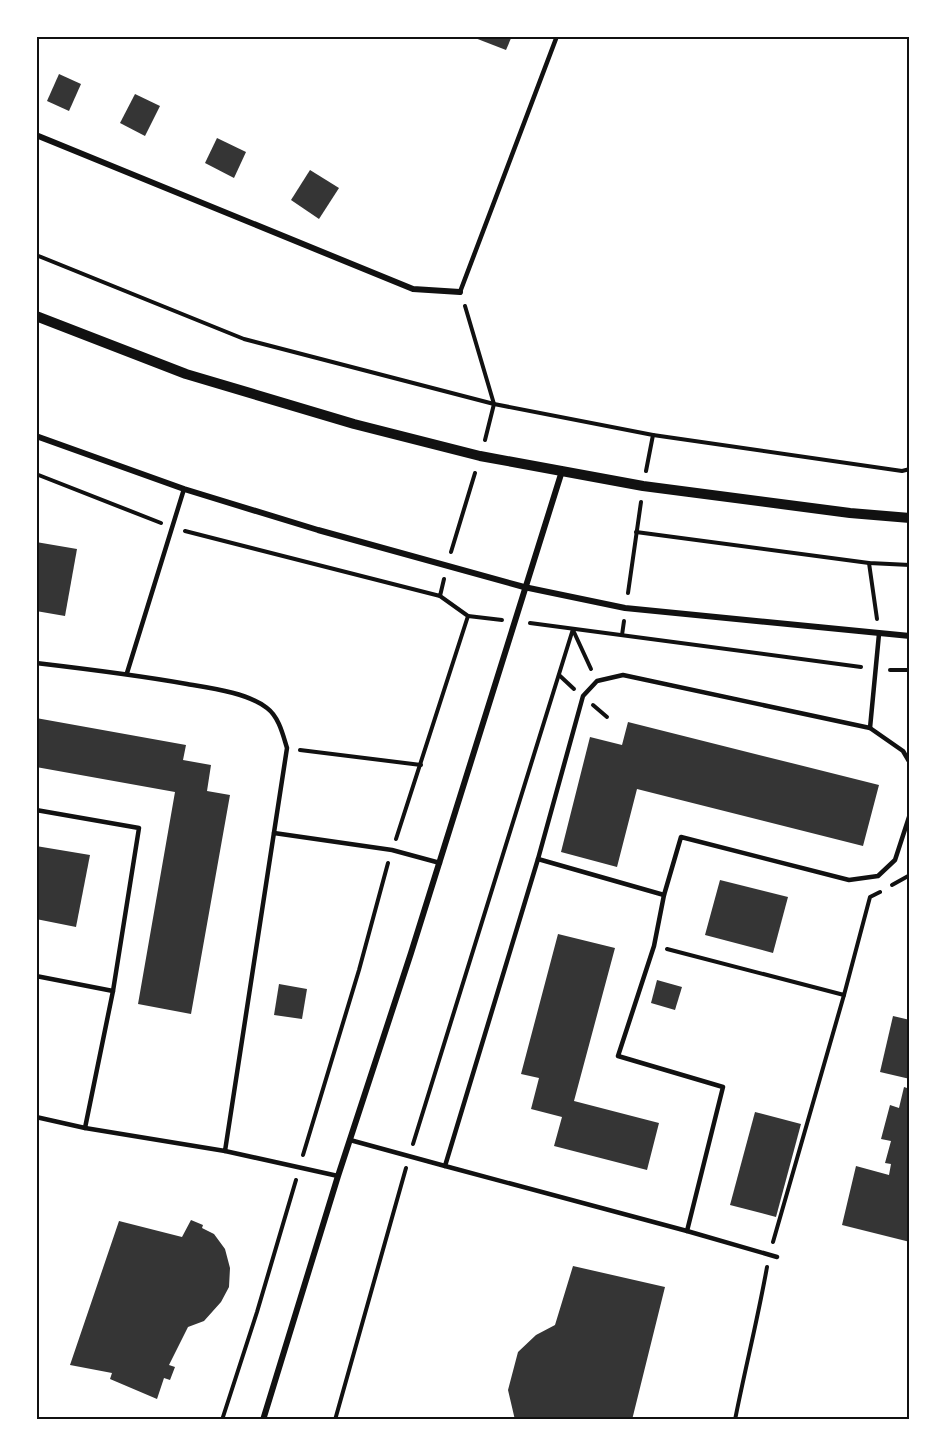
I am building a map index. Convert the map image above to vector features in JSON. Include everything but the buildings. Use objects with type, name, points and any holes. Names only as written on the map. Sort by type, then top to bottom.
[{"type":"street","points":[[36,135],[413,289],[460,292]]},
{"type":"street","points":[[36,316],[186,374],[354,424],[480,456],[654,487],[850,513],[910,518]]},
{"type":"street","points":[[36,436],[184,489],[318,530],[524,587],[626,608],[910,636]]},
{"type":"street","points":[[263,1420],[562,471]]},
{"type":"lane","points":[[460,292],[557,36]]},
{"type":"lane","points":[[127,673],[184,489]]},
{"type":"lane","points":[[870,728],[879,634]]},
{"type":"lane","points":[[36,663],[127,673],[218,689],[248,698],[268,708],[280,725],[287,748],[225,1151]]},
{"type":"lane","points":[[446,1166],[538,859],[583,696],[597,681],[623,675],[870,728],[910,754]]},
{"type":"lane","points":[[903,751],[910,764]]},
{"type":"lane","points":[[36,810],[139,828],[113,991],[85,1128]]},
{"type":"lane","points":[[687,1231],[723,1087],[618,1056],[654,946],[664,895],[681,837],[849,880],[878,876],[895,860],[910,814]]},
{"type":"lane","points":[[273,833],[392,850],[440,863]]},
{"type":"lane","points":[[538,859],[664,895]]},
{"type":"lane","points":[[36,976],[113,991]]},
{"type":"lane","points":[[36,1117],[85,1128],[225,1151],[338,1176]]},
{"type":"lane","points":[[350,1140],[777,1257]]},
{"type":"path","points":[[36,255],[244,339],[494,404]]},
{"type":"path","points":[[440,597],[494,404],[460,292]]},
{"type":"path","points":[[653,435],[902,471],[910,469]]},
{"type":"path","points":[[36,474],[172,527],[440,597],[468,615],[877,669],[910,670]]},
{"type":"path","points":[[636,532],[869,563],[910,564]]},
{"type":"path","points":[[869,563],[879,634]]},
{"type":"path","points":[[222,1420],[360,970],[392,850],[468,615]]},
{"type":"path","points":[[573,629],[597,681]]},
{"type":"path","points":[[335,1420],[409,1156],[573,629]]},
{"type":"path","points":[[287,748],[421,765]]},
{"type":"path","points":[[735,1420],[743,1376],[758,1319],[769,1255],[870,897],[910,875]]},
{"type":"path","points":[[654,946],[844,995]]}]
